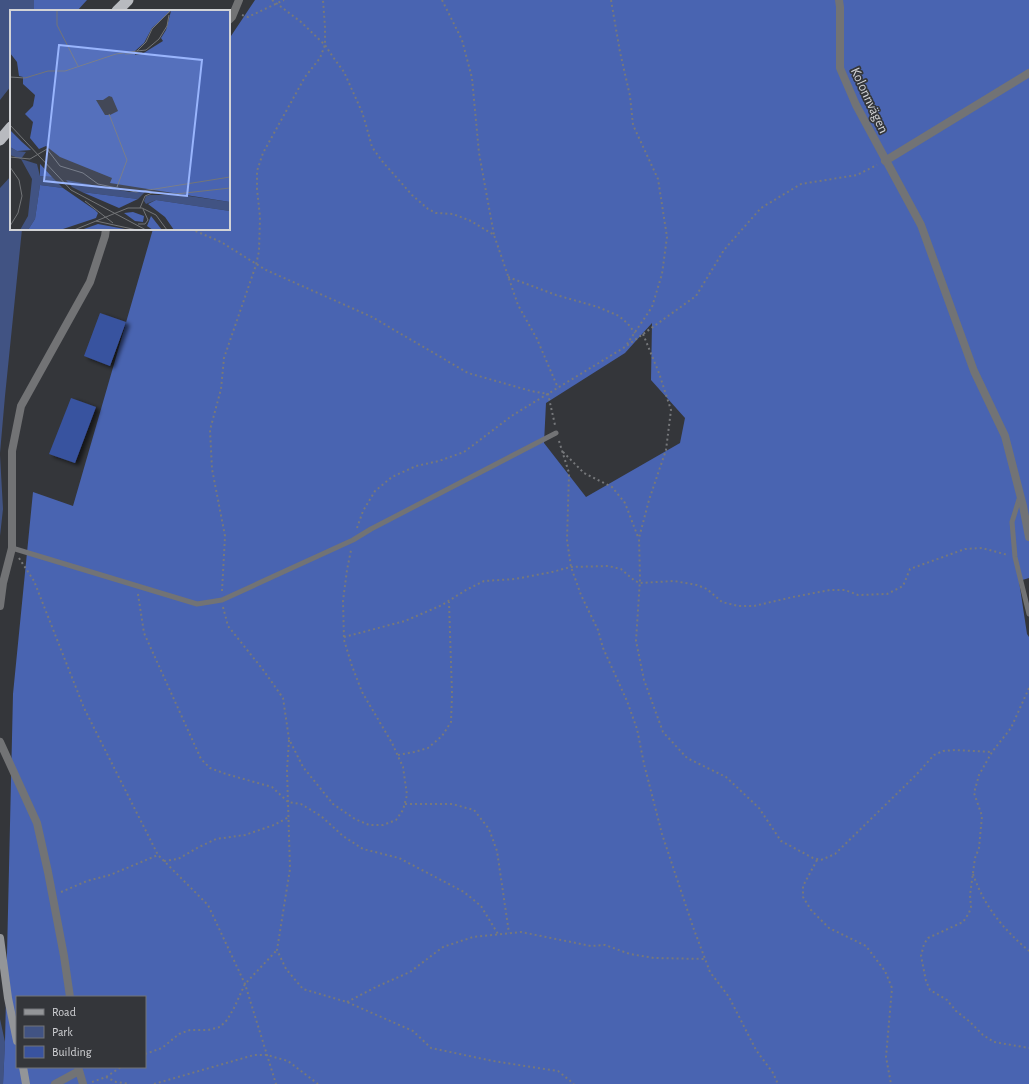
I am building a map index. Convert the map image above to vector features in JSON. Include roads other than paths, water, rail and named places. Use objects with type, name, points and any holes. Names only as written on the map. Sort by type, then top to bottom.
[{"type":"highway","points":[[118,10],[128,0]]},
{"type":"highway","points":[[0,140],[10,128]]},
{"type":"main road","points":[[0,938],[8,998],[16,1036]]},
{"type":"main road","points":[[23,1068],[26,1084]]},
{"type":"street","points":[[231,16],[239,0]]},
{"type":"street","name":"Kolonnvägen","points":[[839,0],[840,68],[856,105],[921,225],[974,371],[1005,436],[1029,537]]},
{"type":"street","points":[[885,161],[1029,74]]},
{"type":"street","points":[[0,606],[3,583],[12,548],[12,451],[21,406],[90,282],[106,230]]},
{"type":"street","points":[[0,742],[37,823],[53,896],[70,996]]},
{"type":"street","points":[[55,1084],[79,1069],[87,1083]]},
{"type":"lane","points":[[12,548],[197,604],[222,600],[353,540],[371,529],[556,433]]},
{"type":"lane","points":[[1020,494],[1012,522],[1015,557],[1029,614]]}]
